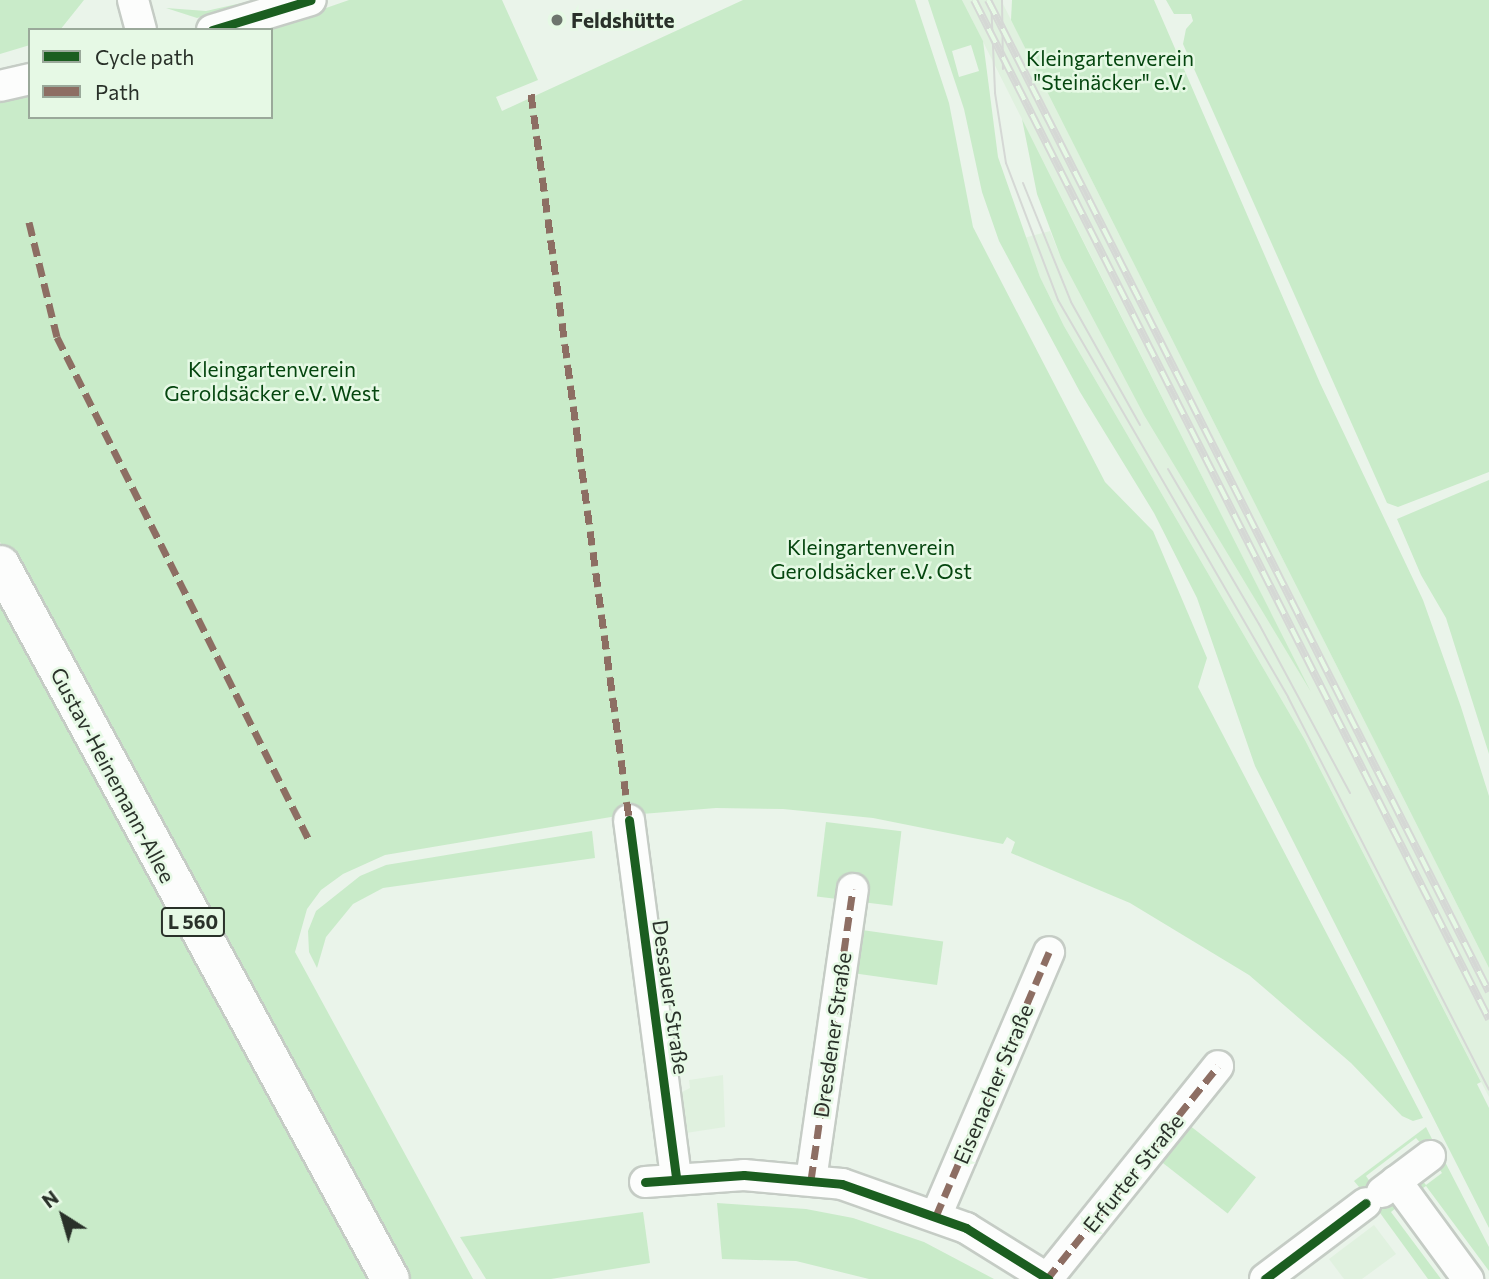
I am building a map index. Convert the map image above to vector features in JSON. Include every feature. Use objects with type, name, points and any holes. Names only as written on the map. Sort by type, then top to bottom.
[{"type":"main road","name":"Gustav-Heinemann-Allee","points":[[0,564],[390,1279]]},
{"type":"street","points":[[133,0],[140,28]]},
{"type":"street","points":[[219,28],[311,0]]},
{"type":"street","points":[[0,86],[28,79]]},
{"type":"street","name":"Dessauer Straße","points":[[629,820],[676,1179]]},
{"type":"street","name":"Dresdener Straße","points":[[810,1180],[853,889]]},
{"type":"street","name":"Eisenacher Straße","points":[[936,1216],[1049,952]]},
{"type":"street","name":"Erfurter Straße","points":[[1048,1279],[1218,1066]]},
{"type":"street","points":[[1265,1279],[1430,1156]]},
{"type":"street","points":[[645,1182],[744,1175],[810,1180],[871,1192],[936,1216],[993,1242],[1048,1279]]},
{"type":"street","points":[[1381,1193],[1468,1279]]},
{"type":"shaded area","points":[[962,0],[1001,0],[1489,968],[1489,1097],[1305,740],[1064,326],[1040,277],[1024,238],[1050,231],[1061,258],[1305,681]]},
{"type":"shaded area","points":[[723,1075],[725,1127],[686,1133],[680,1093],[690,1088],[689,1080]]},
{"type":"shaded area","points":[[1374,1225],[1396,1254],[1362,1279],[1344,1279],[1329,1259]]},
{"type":"green space","points":[[0,0],[84,0],[62,28],[28,28],[28,46],[0,54]]},
{"type":"green space","points":[[255,0],[271,0],[197,18],[166,8],[206,11]]},
{"type":"green space","points":[[349,0],[502,0],[538,80],[496,97],[502,111],[743,0],[915,0],[949,103],[973,227],[1105,482],[1153,531],[1207,658],[1198,687],[1423,1118],[1413,1121],[1402,1116],[1351,1063],[1249,975],[1130,903],[1011,853],[1015,842],[1007,837],[1003,844],[873,818],[783,809],[716,808],[617,816],[385,855],[343,874],[321,890],[307,909],[295,952],[473,1279],[401,1279],[0,542],[0,101],[28,94],[28,119],[273,119],[273,28],[269,28]]},
{"type":"green space","points":[[928,0],[962,0],[983,41],[998,157],[1040,277],[1064,326],[1305,740],[1481,1082],[1477,1084],[1489,1108],[1489,1228],[1255,766],[1197,598],[1154,513],[1080,392],[999,241],[982,192],[964,109]],"holes":[[[971,45],[979,71],[959,77],[952,51]]]},
{"type":"green space","name":"Kleingartenverein \"Steinäcker\" e.V.","points":[[1012,0],[1154,0],[1320,383],[1423,600],[1461,707],[1489,796],[1489,968],[1011,20]]},
{"type":"green space","name":"Kleingartenverein \"Steinäcker\" e.V.","points":[[1166,0],[1489,0],[1489,472],[1398,507],[1387,503],[1183,44],[1186,29],[1193,21],[1191,14],[1174,14]]},
{"type":"green space","points":[[1022,119],[1311,692],[1144,415],[1061,258],[1037,194]]},
{"type":"green space","points":[[1489,480],[1489,754],[1446,618],[1421,575],[1397,519]]},
{"type":"green space","points":[[0,595],[373,1279],[0,1279]]},
{"type":"green space","points":[[826,822],[901,831],[892,906],[817,896]]},
{"type":"green space","points":[[592,831],[595,858],[383,888],[353,904],[326,937],[317,968],[309,952],[308,931],[316,911],[360,876],[386,865]]},
{"type":"green space","points":[[862,930],[943,941],[937,985],[856,974]]},
{"type":"green space","points":[[1189,1125],[1256,1177],[1228,1214],[1161,1161]]},
{"type":"green space","points":[[1426,1127],[1433,1141],[1424,1147],[1416,1138],[1366,1176],[1373,1186],[1364,1193],[1354,1181]]},
{"type":"green space","points":[[1443,1158],[1489,1247],[1489,1271],[1426,1186],[1416,1193],[1418,1175],[1426,1185],[1442,1173],[1435,1163]]},
{"type":"green space","points":[[1388,1198],[1401,1204],[1391,1212],[1441,1279],[1428,1279],[1375,1206]]},
{"type":"green space","points":[[717,1203],[806,1209],[853,1218],[924,1242],[994,1279],[869,1279],[796,1261],[722,1259]]},
{"type":"green space","points":[[643,1212],[650,1263],[551,1279],[486,1279],[460,1237]]},
{"type":"tram line","points":[[991,0],[995,93],[1006,163],[1058,300],[1288,697],[1489,1089]]},
{"type":"tram line","points":[[1002,0],[1003,69]]},
{"type":"tram line","points":[[1023,183],[1071,302],[1140,425]]},
{"type":"tram line","points":[[1168,469],[1259,624],[1350,793]]},
{"type":"railway","points":[[974,0],[1489,1019]]},
{"type":"railway","points":[[988,0],[1489,992]]},
{"type":"marked path","points":[[531,94],[630,825]]},
{"type":"marked path","points":[[29,222],[57,337],[309,840]]},
{"type":"marked path","points":[[811,1180],[853,889]]},
{"type":"marked path","points":[[936,1216],[1049,952]]},
{"type":"marked path","points":[[1047,1279],[1218,1066]]},
{"type":"cycle path","points":[[219,28],[311,0]]},
{"type":"cycle path","points":[[629,820],[676,1179]]},
{"type":"cycle path","points":[[645,1182],[744,1175],[842,1184],[966,1228],[1048,1279]]},
{"type":"cycle path","points":[[1265,1279],[1366,1203]]},
{"type":"place","name":"Feldshütte","points":[[557,20]]},
{"type":"park label","name":"Kleingartenverein Geroldsäcker e.V. West","points":[[272,381]]},
{"type":"park label","name":"Kleingartenverein Geroldsäcker e.V. Ost","points":[[871,559]]}]
